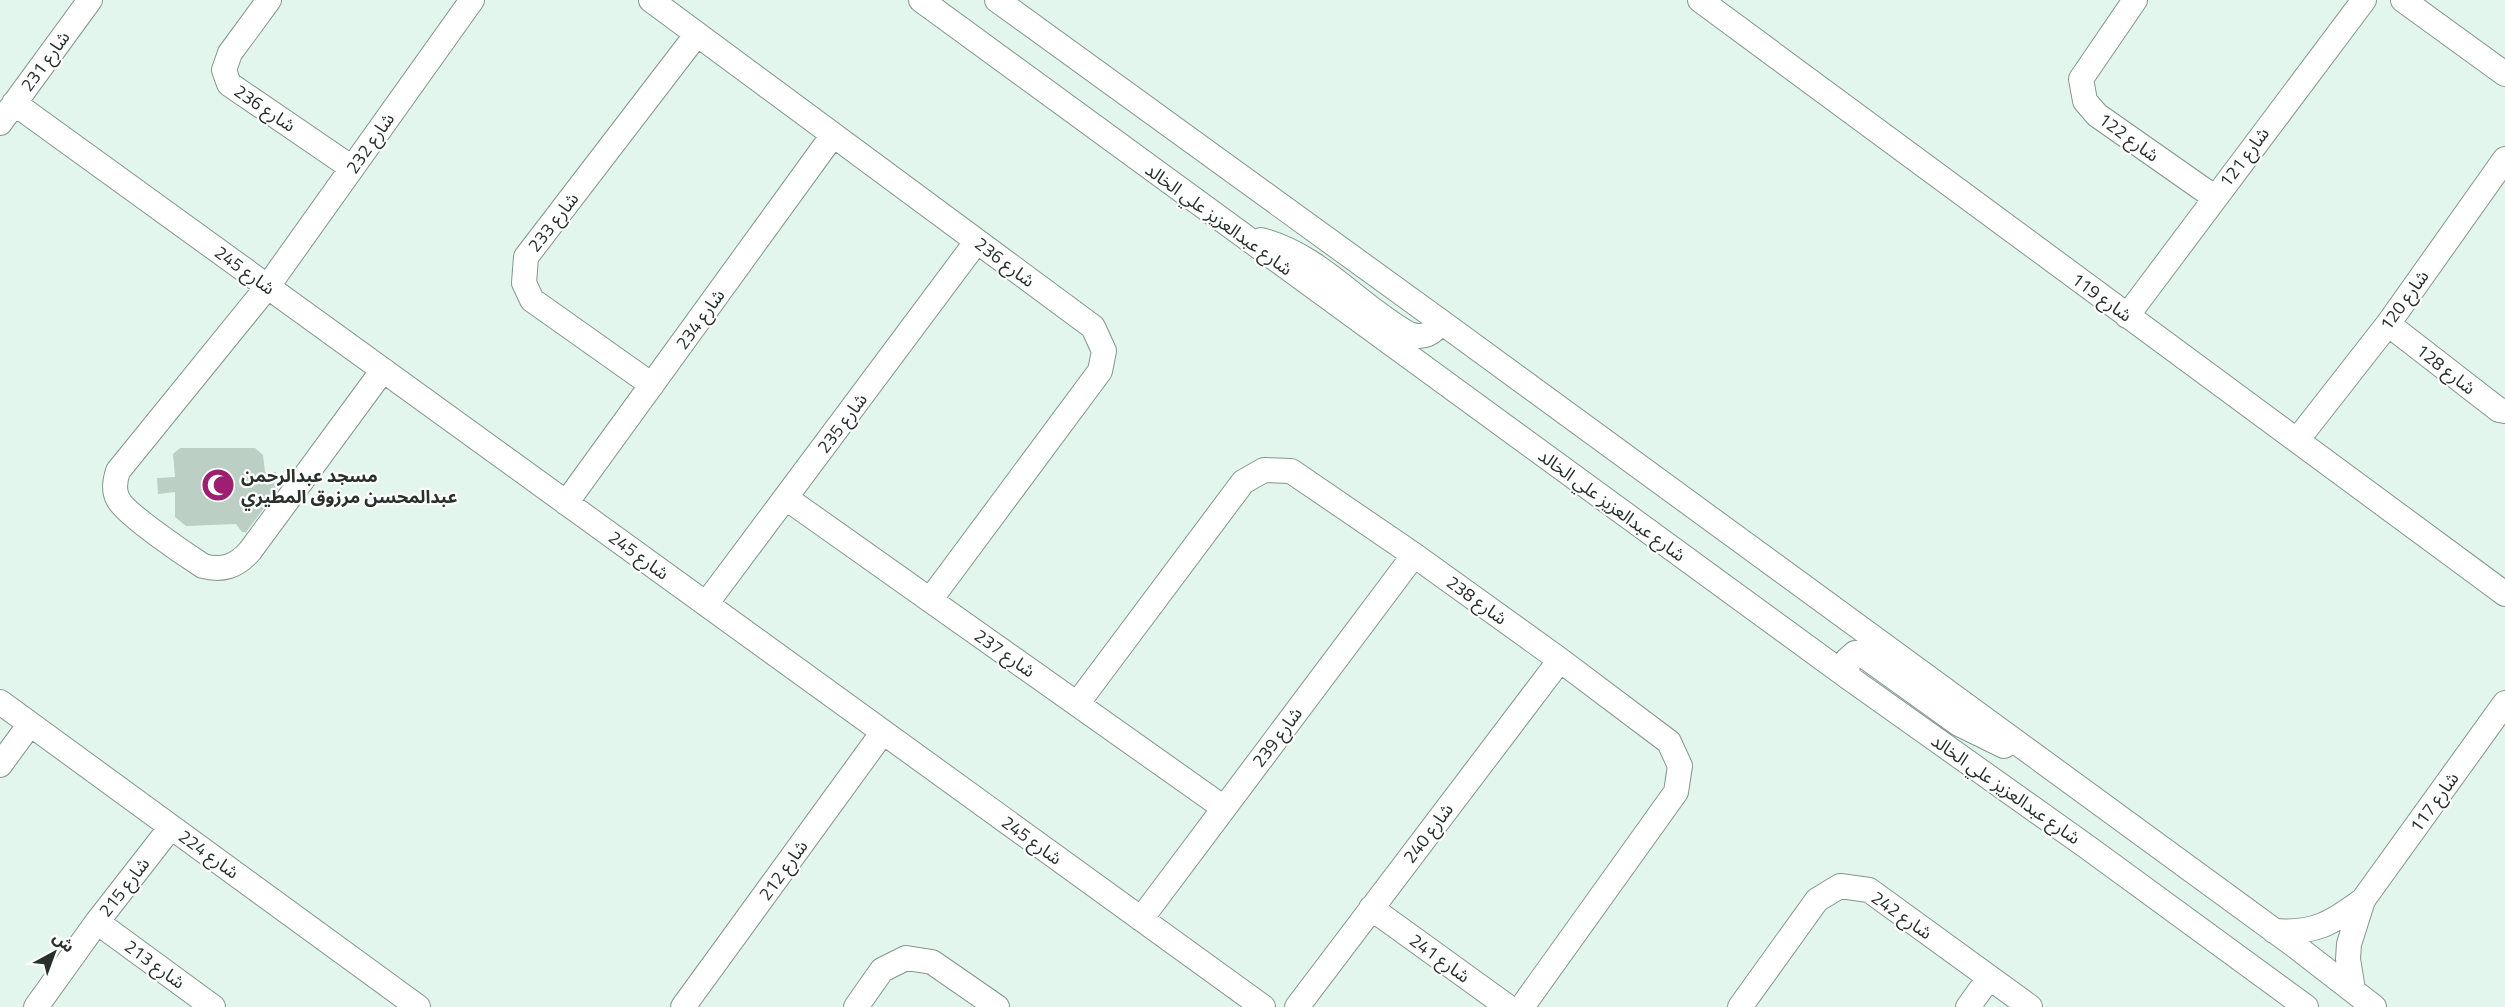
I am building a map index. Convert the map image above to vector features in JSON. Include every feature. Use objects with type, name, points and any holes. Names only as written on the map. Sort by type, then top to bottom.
[{"type":"street","name":"شارع 231","points":[[0,123],[90,0]]},
{"type":"street","name":"شارع 236","points":[[269,0],[230,53],[224,70],[229,84],[352,168]]},
{"type":"street","name":"شارع 232","points":[[382,370],[243,560],[224,568],[213,568],[194,560],[122,506],[117,498],[115,480],[118,471],[268,286],[472,0]]},
{"type":"street","name":"شارع 236","points":[[651,0],[1093,327],[1104,351],[1100,371],[930,600]]},
{"type":"street","name":"شارع عبدالعزيز علي الخالد","points":[[921,0],[2306,1007]]},
{"type":"street","points":[[997,0],[1440,321],[2274,931],[2374,1007]]},
{"type":"street","name":"شارع 119","points":[[1700,0],[2298,439],[2505,594]]},
{"type":"street","name":"شارع 122","points":[[2135,0],[2081,79],[2085,101],[2097,115],[2214,197]]},
{"type":"street","name":"شارع 121","points":[[2127,315],[2364,0]]},
{"type":"street","points":[[2403,0],[2505,74]]},
{"type":"street","name":"شارع 233","points":[[652,385],[532,300],[524,282],[526,257],[697,34]]},
{"type":"street","name":"شارع 245","points":[[14,103],[1263,1007]]},
{"type":"street","name":"شارع 234","points":[[566,502],[833,135]]},
{"type":"street","name":"شارع 120","points":[[2298,439],[2388,324],[2505,159]]},
{"type":"street","points":[[1244,237],[1274,243],[1308,259],[1409,334],[1428,335],[1433,332],[1440,321]]},
{"type":"street","name":"شارع 235","points":[[706,604],[977,241]]},
{"type":"street","name":"شارع 128","points":[[2388,324],[2499,410],[2505,411]]},
{"type":"street","name":"شارع 238","points":[[1077,704],[1243,483],[1264,470],[1291,471],[1414,555],[1669,742],[1680,766],[1677,792],[1522,1007]]},
{"type":"street","name":"شارع 237","points":[[786,498],[1224,808]]},
{"type":"street","name":"شارع 239","points":[[1141,919],[1414,555]]},
{"type":"street","points":[[1848,676],[1847,660],[1855,653],[1860,653],[1959,724],[1996,743],[2032,754]]},
{"type":"street","name":"شارع 240","points":[[1298,1007],[1560,660]]},
{"type":"street","name":"شارع 224","points":[[0,702],[418,1007]]},
{"type":"street","name":"شارع 117","points":[[2353,990],[2348,959],[2349,944],[2363,900],[2505,703]]},
{"type":"street","points":[[0,765],[30,724]]},
{"type":"street","name":"شارع 212","points":[[683,1007],[883,732]]},
{"type":"street","name":"شارع 215","points":[[36,1007],[97,922],[171,827]]},
{"type":"street","name":"شارع 242","points":[[1740,1007],[1817,900],[1840,885],[1869,890],[2030,1007]]},
{"type":"street","name":"شارع 117","points":[[2274,931],[2305,931],[2320,928],[2363,900]]},
{"type":"street","name":"شارع 241","points":[[1371,908],[1509,1007]]},
{"type":"street","name":"شارع 213","points":[[97,922],[213,1007]]},
{"type":"street","points":[[856,1007],[882,970],[906,958],[932,962],[997,1007]]},
{"type":"street","points":[[1968,1007],[1989,978]]},
{"type":"building","name":"مسجد عبدالرحمن عبدالمحسن مرزوق المطيري","points":[[180,448],[255,448],[263,455],[265,472],[276,472],[278,489],[267,500],[267,504],[246,532],[242,532],[236,524],[186,526],[175,517],[175,492],[158,494],[157,478],[175,477],[173,454]]},
{"type":"place","name":"مسجد عبدالرحمن عبدالمحسن مرزوق المطيري","points":[[218,485]]}]
